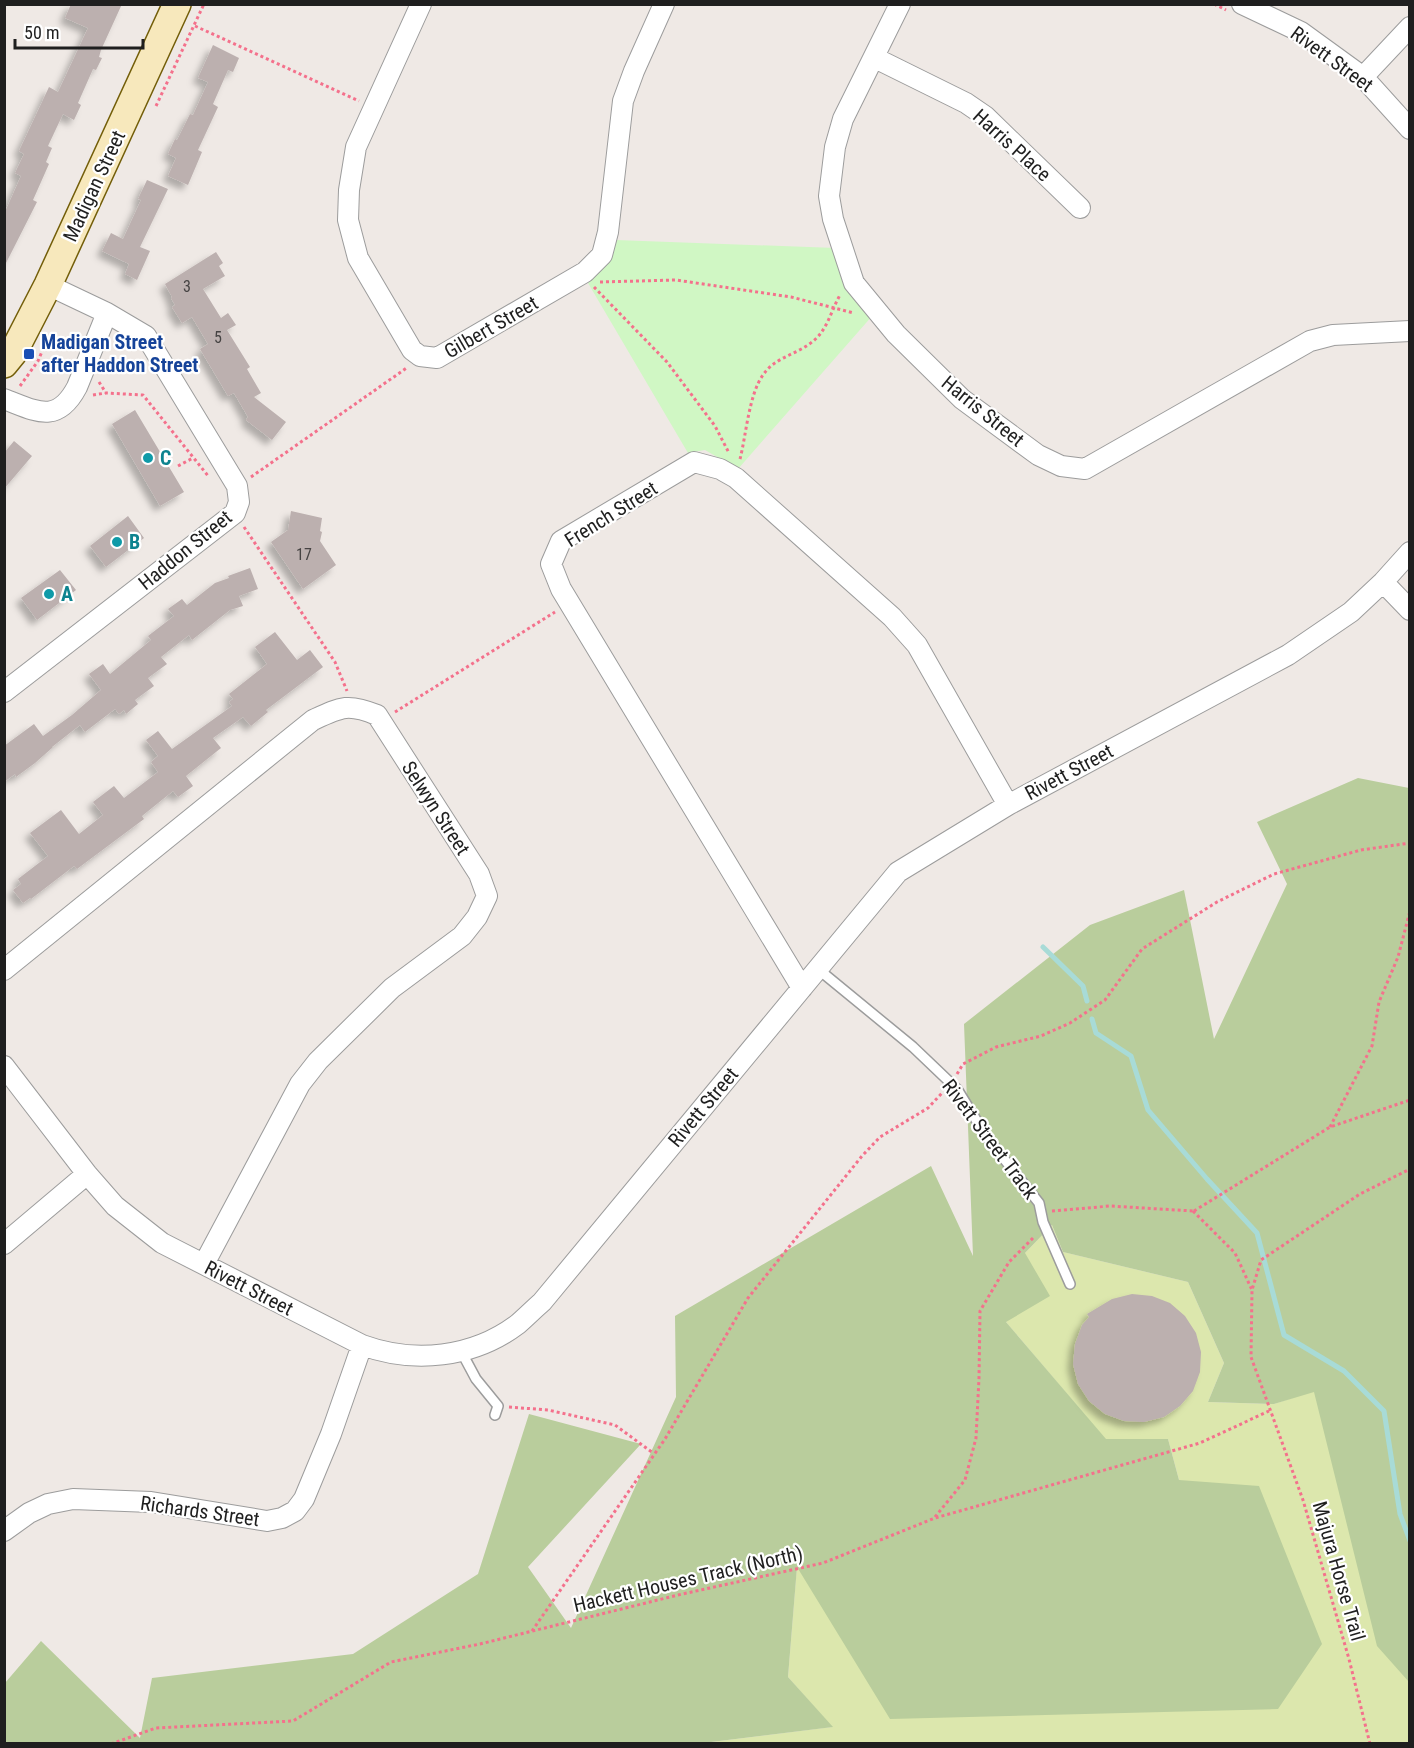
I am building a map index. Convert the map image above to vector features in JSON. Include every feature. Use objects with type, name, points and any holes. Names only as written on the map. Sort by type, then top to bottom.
[{"type":"street","name":"Madigan Street","points":[[4,364],[13,353],[48,285],[177,4]]},
{"type":"street","name":"Gilbert Street","points":[[422,4],[357,147],[349,190],[348,220],[358,258],[412,350],[424,356],[437,358],[585,272],[602,255],[608,232],[623,101],[664,4]]},
{"type":"street","name":"Harris Street","points":[[900,4],[843,119],[831,173],[829,196],[833,219],[855,283],[896,334],[962,399],[1038,455],[1062,466],[1084,469],[1310,341],[1333,335],[1410,331]]},
{"type":"street","name":"Rivett Street","points":[[1242,4],[1301,32],[1363,77],[1410,129]]},
{"type":"street","points":[[1363,77],[1410,27]]},
{"type":"street","name":"Harris Place","points":[[875,57],[966,103],[985,116],[1080,208]]},
{"type":"street","name":"Haddon Street","points":[[4,692],[235,513],[239,502],[237,486],[146,336],[107,313],[48,285]]},
{"type":"street","points":[[6,400],[40,413],[64,405],[77,387],[107,313]]},
{"type":"street","name":"French Street","points":[[802,988],[561,589],[551,564],[561,541],[694,462],[737,473],[892,617],[917,645],[1008,805]]},
{"type":"street","name":"Rivett Street","points":[[4,1066],[87,1174],[116,1206],[162,1243],[362,1345],[383,1352],[409,1356],[461,1352],[495,1338],[518,1324],[542,1302],[898,873],[1008,805],[1288,655],[1351,612],[1410,552]]},
{"type":"street","points":[[1383,582],[1410,610]]},
{"type":"street","name":"Selwyn Street","points":[[204,1264],[300,1084],[325,1054],[392,988],[462,936],[477,917],[487,896],[479,874],[377,715],[358,707],[351,708]]},
{"type":"street","points":[[4,970],[313,720],[336,709],[351,708]]},
{"type":"street","points":[[4,1245],[87,1174]]},
{"type":"street","name":"Richards Street","points":[[4,1531],[29,1513],[48,1504],[73,1499],[151,1502],[267,1521],[282,1518],[295,1511],[310,1485],[332,1434],[362,1345]]},
{"type":"lane","name":"Rivett Street Track","points":[[818,969],[913,1047],[957,1089],[986,1136],[1039,1203],[1043,1222],[1070,1284]]},
{"type":"lane","points":[[461,1352],[497,1410]]},
{"type":"path","points":[[195,26],[374,107]]},
{"type":"path","points":[[737,473],[751,407],[762,376],[772,364],[804,348],[817,338],[852,275]]},
{"type":"path","points":[[737,473],[715,426],[667,362],[597,291],[591,282],[676,280],[791,297],[884,320]]},
{"type":"path","points":[[6,400],[39,361],[49,333]]},
{"type":"path","points":[[237,486],[424,356]]},
{"type":"path","points":[[106,393],[143,395],[213,482]]},
{"type":"path","points":[[178,466],[193,458]]},
{"type":"path","points":[[235,513],[335,662],[349,693],[351,708]]},
{"type":"path","points":[[392,714],[569,603]]},
{"type":"path","points":[[532,1631],[665,1439],[748,1298],[862,1156],[880,1137],[928,1108],[951,1083],[963,1064],[996,1047],[1041,1036],[1070,1023],[1105,1000],[1142,949],[1217,902],[1274,874],[1361,850],[1410,843]]},
{"type":"path","points":[[1330,1127],[1372,1046],[1379,1002],[1398,957],[1410,911]]},
{"type":"path","points":[[1252,1290],[1235,1253],[1193,1211],[1330,1127],[1410,1100]]},
{"type":"path","points":[[1252,1290],[1261,1260],[1359,1194],[1410,1169]]},
{"type":"path","name":"Rivett Street Track","points":[[935,1518],[965,1480],[976,1438],[980,1311],[1010,1262],[1031,1242],[1051,1211],[1110,1206],[1193,1211]]},
{"type":"path","name":"Majura Horse Trail","points":[[1252,1290],[1251,1357],[1303,1500],[1349,1659],[1370,1743]]},
{"type":"path","points":[[497,1410],[548,1410],[615,1425],[654,1453]]},
{"type":"path","name":"Hackett Houses Track (North)","points":[[111,1743],[156,1728],[293,1721],[391,1662],[480,1644],[678,1595],[823,1563],[935,1518],[1200,1443],[1269,1411]]},
{"type":"green space","points":[[616,240],[836,248],[873,315],[738,469],[705,450],[688,453],[588,283],[607,262]]},
{"type":"green space","points":[[1358,778],[1409,788],[1409,1682],[1377,1646],[1314,1392],[1274,1404],[1208,1402],[1224,1363],[1188,1282],[1063,1252],[1052,1225],[1025,1253],[1050,1296],[1006,1322],[1106,1439],[1168,1439],[1179,1480],[1259,1486],[1322,1644],[1278,1709],[890,1719],[797,1567],[788,1677],[833,1727],[695,1744],[5,1744],[5,1683],[41,1641],[140,1738],[152,1678],[353,1654],[478,1574],[529,1414],[641,1444],[528,1567],[571,1628],[676,1397],[675,1316],[931,1166],[973,1256],[964,1024],[1090,925],[1184,890],[1214,1039],[1287,884],[1257,822]]},
{"type":"green space","points":[[1409,1185],[1409,1743],[695,1744],[832,1727],[788,1677],[797,1566],[1179,1480],[1168,1439],[1106,1440],[1006,1322],[1025,1253],[1052,1225],[1063,1252],[1188,1282],[1224,1363],[1208,1402],[1274,1404],[1292,1398]]},
{"type":"building","points":[[71,4],[122,4],[101,50],[99,57],[102,58],[96,70],[93,69],[78,103],[81,105],[74,120],[63,114],[48,146],[52,148],[46,162],[49,164],[33,200],[37,202],[4,267],[4,214],[21,176],[15,173],[24,154],[19,151],[49,87],[58,92],[88,28],[65,18]]},
{"type":"building","points":[[213,45],[239,58],[233,72],[228,70],[213,104],[218,107],[198,150],[202,152],[188,185],[168,176],[176,158],[168,154],[190,114],[193,115],[208,82],[198,78]]},
{"type":"building","points":[[147,180],[168,189],[140,247],[150,251],[137,280],[125,274],[129,264],[102,251],[111,233],[123,239],[141,200],[138,199]]},
{"type":"building","points":[[216,252],[223,263],[219,266],[225,276],[203,289],[221,318],[228,313],[236,325],[227,330],[250,367],[247,369],[261,393],[254,397],[286,422],[272,440],[246,420],[248,417],[234,393],[228,396],[200,349],[208,344],[192,317],[182,323],[172,307],[175,305],[165,284]]},
{"type":"building","name":"C","points":[[135,410],[184,492],[160,506],[112,424]]},
{"type":"building","points":[[14,441],[32,456],[4,489],[4,453]]},
{"type":"building","points":[[291,511],[322,518],[320,541],[336,565],[303,589],[271,542],[288,530]]},
{"type":"building","name":"B","points":[[128,516],[144,538],[106,567],[90,546]]},
{"type":"building","points":[[250,568],[258,589],[239,596],[243,606],[230,610],[192,640],[189,635],[161,657],[167,664],[148,678],[154,686],[135,700],[138,704],[126,714],[124,710],[119,714],[115,709],[85,732],[80,725],[35,763],[16,777],[15,774],[4,782],[4,746],[34,724],[43,736],[72,715],[101,690],[89,674],[103,664],[110,674],[151,640],[148,636],[174,616],[168,609],[182,599],[187,605],[215,583]]},
{"type":"building","name":"A","points":[[60,570],[76,590],[37,620],[21,598]]},
{"type":"building","points":[[275,632],[297,660],[310,650],[323,667],[266,710],[268,712],[251,726],[243,717],[213,738],[221,748],[186,776],[193,786],[178,797],[173,791],[142,816],[144,819],[77,869],[74,866],[23,903],[13,890],[21,884],[18,879],[48,856],[30,833],[61,810],[79,834],[103,815],[93,802],[114,786],[124,798],[158,772],[151,762],[158,756],[146,740],[158,731],[172,749],[232,706],[229,702],[233,699],[229,694],[267,664],[255,647]]},
{"type":"building","points":[[1132,1294],[1152,1296],[1170,1303],[1185,1316],[1196,1333],[1201,1352],[1200,1372],[1193,1391],[1180,1406],[1164,1417],[1144,1422],[1124,1421],[1105,1414],[1089,1401],[1078,1384],[1073,1364],[1075,1344],[1082,1325],[1089,1317],[1087,1314],[1112,1299]]},
{"type":"waterway","points":[[1043,947],[1083,986],[1087,1001]]},
{"type":"waterway","points":[[1092,1019],[1096,1033],[1131,1056],[1148,1110],[1257,1233],[1284,1335],[1344,1371],[1384,1411],[1400,1514],[1410,1541]]},
{"type":"place","name":"Madigan Street after Haddon Street","points":[[29,354]]},
{"type":"place","name":"C","points":[[148,458]]},
{"type":"place","name":"B","points":[[117,542]]},
{"type":"place","name":"A","points":[[49,594]]}]
